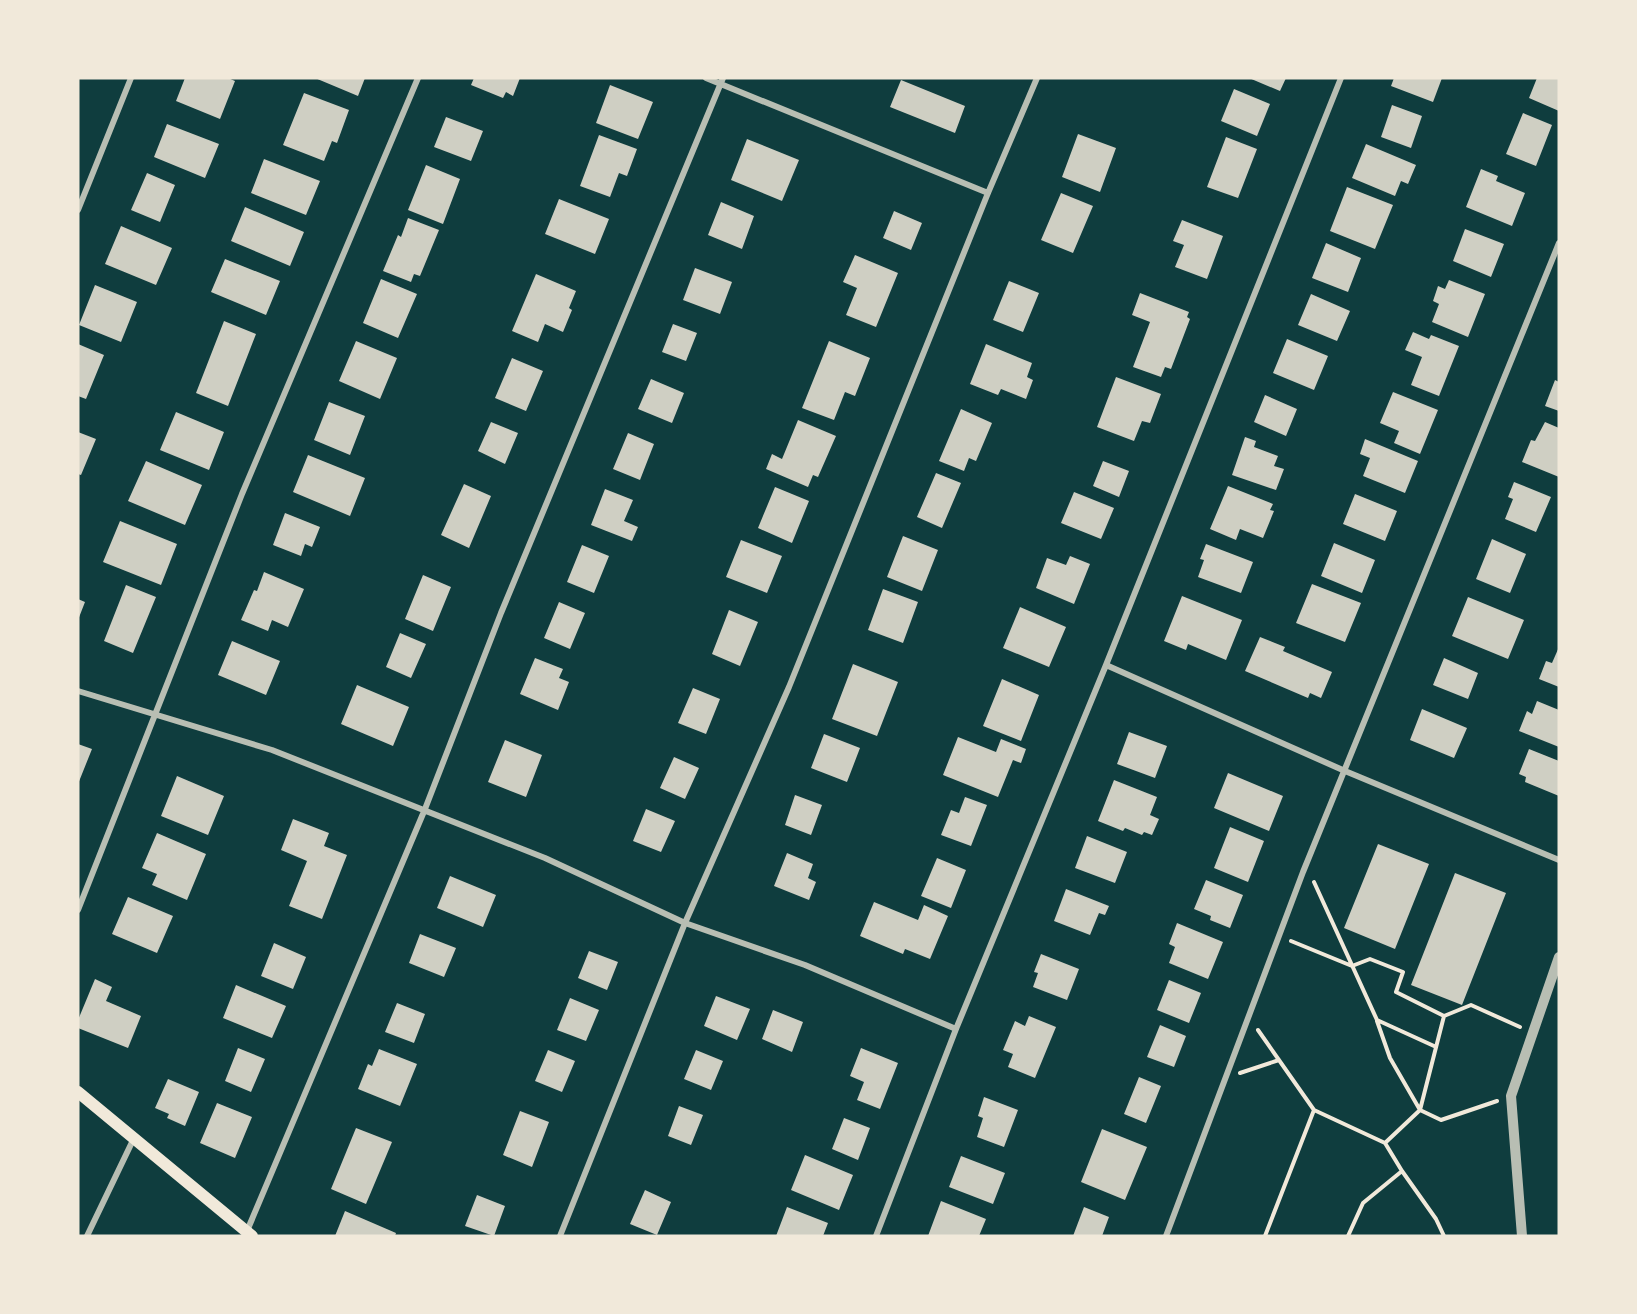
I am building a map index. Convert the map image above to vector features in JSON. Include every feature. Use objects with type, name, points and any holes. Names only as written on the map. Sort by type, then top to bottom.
[{"type":"main road","points":[[78,1092],[250,1234]]},
{"type":"street","points":[[78,210],[131,78]]},
{"type":"street","points":[[78,910],[242,494],[418,78]]},
{"type":"street","points":[[706,78],[722,81],[988,194]]},
{"type":"street","points":[[560,1236],[685,923],[789,687],[1037,78]]},
{"type":"street","points":[[876,1236],[956,1029],[1106,665],[1341,78]]},
{"type":"street","points":[[250,1234],[501,613],[722,81]]},
{"type":"street","points":[[1166,1236],[1304,872],[1559,243]]},
{"type":"street","points":[[1106,665],[1345,771],[1559,860]]},
{"type":"street","points":[[78,691],[272,750],[424,808],[545,858],[685,923],[805,965],[956,1029]]},
{"type":"street","points":[[1522,1236],[1511,1096],[1559,957]]},
{"type":"street","points":[[87,1236],[134,1138]]},
{"type":"path","points":[[1304,872],[1315,884],[1377,1020],[1390,1058],[1419,1110],[1441,1120],[1511,1096]]},
{"type":"path","points":[[1279,937],[1352,966],[1370,959],[1403,972],[1396,992],[1444,1016],[1471,1005],[1532,1033]]},
{"type":"path","points":[[1385,1143],[1419,1110],[1434,1046],[1444,1016]]},
{"type":"path","points":[[1249,1017],[1314,1110],[1385,1143],[1436,1219],[1444,1236]]},
{"type":"path","points":[[1377,1020],[1434,1046]]},
{"type":"path","points":[[1226,1078],[1279,1060]]},
{"type":"path","points":[[1265,1236],[1314,1110]]},
{"type":"path","points":[[1348,1236],[1363,1203],[1402,1171]]},
{"type":"building","points":[[185,78],[228,78],[235,81],[220,119],[176,101]]},
{"type":"building","points":[[315,78],[365,78],[358,96]]},
{"type":"building","points":[[474,78],[520,78],[513,96],[506,92],[503,98],[471,85]]},
{"type":"building","points":[[1249,78],[1286,78],[1280,91]]},
{"type":"building","points":[[1394,78],[1442,78],[1433,102],[1391,86]]},
{"type":"building","points":[[1537,78],[1559,78],[1559,111],[1529,98]]},
{"type":"building","points":[[901,80],[965,106],[955,133],[890,107]]},
{"type":"building","points":[[610,85],[653,102],[638,139],[596,123]]},
{"type":"building","points":[[1234,89],[1270,104],[1257,136],[1221,121]]},
{"type":"building","points":[[304,93],[349,110],[337,143],[332,141],[324,161],[283,145]]},
{"type":"building","points":[[1392,105],[1422,116],[1411,148],[1381,137]]},
{"type":"building","points":[[1523,113],[1552,125],[1536,166],[1506,154]]},
{"type":"building","points":[[446,117],[483,131],[471,161],[434,147]]},
{"type":"building","points":[[167,124],[219,144],[205,178],[154,157]]},
{"type":"building","points":[[1078,134],[1116,148],[1100,192],[1062,177]]},
{"type":"building","points":[[599,135],[637,149],[627,176],[619,173],[610,197],[580,186]]},
{"type":"building","points":[[1226,137],[1257,149],[1238,198],[1207,187]]},
{"type":"building","points":[[747,139],[799,160],[782,201],[731,180]]},
{"type":"building","points":[[1366,144],[1416,165],[1408,184],[1401,181],[1395,196],[1352,178]]},
{"type":"building","points":[[264,159],[320,181],[306,215],[251,193]]},
{"type":"building","points":[[426,165],[460,179],[443,224],[408,210]]},
{"type":"building","points":[[1481,169],[1498,176],[1496,181],[1525,193],[1512,226],[1466,207]]},
{"type":"building","points":[[147,173],[175,185],[160,222],[131,210]]},
{"type":"building","points":[[1347,187],[1393,205],[1375,249],[1330,231]]},
{"type":"building","points":[[1061,193],[1093,206],[1073,253],[1041,240]]},
{"type":"building","points":[[559,199],[609,219],[595,254],[545,234]]},
{"type":"building","points":[[721,202],[754,216],[742,249],[708,235]]},
{"type":"building","points":[[245,207],[304,232],[290,266],[231,241]]},
{"type":"building","points":[[894,211],[922,223],[911,250],[883,238]]},
{"type":"building","points":[[408,218],[439,230],[420,276],[414,274],[411,282],[383,271]]},
{"type":"building","points":[[1182,220],[1223,236],[1207,279],[1175,267],[1184,245],[1173,241]]},
{"type":"building","points":[[121,226],[172,248],[156,285],[105,264]]},
{"type":"building","points":[[1465,229],[1504,244],[1491,277],[1453,261]]},
{"type":"building","points":[[1326,243],[1361,258],[1348,292],[1312,278]]},
{"type":"building","points":[[855,255],[898,273],[876,327],[846,315],[857,288],[843,282]]},
{"type":"building","points":[[225,259],[280,281],[266,315],[211,292]]},
{"type":"building","points":[[695,268],[732,282],[720,314],[683,300]]},
{"type":"building","points":[[536,274],[576,291],[569,308],[572,310],[563,332],[545,324],[538,342],[512,331]]},
{"type":"building","points":[[381,279],[417,294],[398,338],[363,323]]},
{"type":"building","points":[[1449,280],[1485,294],[1468,337],[1432,322],[1439,304],[1433,301],[1438,286],[1445,289]]},
{"type":"building","points":[[1009,281],[1039,293],[1023,332],[993,320]]},
{"type":"building","points":[[95,285],[137,302],[121,342],[79,325]]},
{"type":"building","points":[[1140,293],[1189,312],[1187,317],[1190,319],[1171,369],[1165,367],[1161,377],[1133,367],[1150,322],[1132,315]]},
{"type":"building","points":[[1311,294],[1350,311],[1337,341],[1298,325]]},
{"type":"building","points":[[224,321],[256,334],[228,406],[196,393]]},
{"type":"building","points":[[673,324],[697,333],[686,361],[662,352]]},
{"type":"building","points":[[1413,332],[1429,339],[1431,335],[1459,346],[1439,396],[1411,385],[1422,357],[1405,350]]},
{"type":"building","points":[[1287,339],[1328,356],[1314,390],[1273,373]]},
{"type":"building","points":[[356,341],[397,358],[380,399],[339,381]]},
{"type":"building","points":[[829,341],[870,358],[855,396],[845,392],[834,420],[802,408]]},
{"type":"building","points":[[78,344],[104,355],[86,399],[78,396]]},
{"type":"building","points":[[986,344],[1032,363],[1027,377],[1033,380],[1026,399],[1001,389],[998,395],[970,384]]},
{"type":"building","points":[[512,358],[543,371],[526,411],[495,398]]},
{"type":"building","points":[[1116,377],[1161,394],[1150,423],[1142,421],[1134,441],[1097,427]]},
{"type":"building","points":[[651,379],[684,393],[672,423],[638,409]]},
{"type":"building","points":[[1555,380],[1559,382],[1559,411],[1545,406]]},
{"type":"building","points":[[1393,392],[1438,410],[1420,454],[1394,443],[1399,431],[1380,423]]},
{"type":"building","points":[[1265,395],[1297,409],[1286,436],[1254,422]]},
{"type":"building","points":[[329,402],[365,416],[350,455],[314,440]]},
{"type":"building","points":[[961,409],[992,423],[976,461],[969,458],[964,471],[939,461]]},
{"type":"building","points":[[176,412],[224,432],[209,470],[160,450]]},
{"type":"building","points":[[798,420],[836,436],[818,477],[813,475],[808,487],[766,469],[772,454],[782,459]]},
{"type":"building","points":[[491,422],[518,433],[505,464],[478,451]]},
{"type":"building","points":[[1545,422],[1559,428],[1559,477],[1522,462],[1531,440],[1535,441]]},
{"type":"building","points":[[78,432],[96,439],[81,475],[78,474]]},
{"type":"building","points":[[628,433],[654,444],[640,480],[613,469]]},
{"type":"building","points":[[1245,437],[1256,441],[1254,447],[1278,456],[1274,466],[1284,469],[1276,490],[1232,475]]},
{"type":"building","points":[[1365,439],[1418,461],[1405,493],[1363,476],[1370,458],[1360,454]]},
{"type":"building","points":[[308,455],[365,478],[350,516],[293,492]]},
{"type":"building","points":[[146,461],[202,485],[185,525],[128,501]]},
{"type":"building","points":[[1103,461],[1129,471],[1119,497],[1093,486]]},
{"type":"building","points":[[936,473],[961,483],[942,528],[917,517]]},
{"type":"building","points":[[1514,482],[1551,497],[1536,532],[1505,519],[1513,499],[1508,497]]},
{"type":"building","points":[[464,484],[491,496],[469,548],[441,535]]},
{"type":"building","points":[[1228,486],[1273,504],[1270,510],[1274,511],[1263,538],[1240,529],[1236,540],[1210,529]]},
{"type":"building","points":[[775,487],[809,501],[792,543],[758,528]]},
{"type":"building","points":[[605,489],[633,500],[624,521],[638,527],[632,541],[591,525]]},
{"type":"building","points":[[1074,492],[1114,508],[1101,539],[1061,523]]},
{"type":"building","points":[[1355,494],[1397,511],[1385,541],[1343,524]]},
{"type":"building","points":[[285,513],[320,527],[312,547],[305,544],[301,556],[273,545]]},
{"type":"building","points":[[120,521],[177,544],[161,585],[103,562]]},
{"type":"building","points":[[903,536],[938,550],[922,591],[887,577]]},
{"type":"building","points":[[1492,539],[1526,554],[1510,593],[1476,579]]},
{"type":"building","points":[[741,540],[782,556],[767,593],[726,577]]},
{"type":"building","points":[[1334,543],[1375,560],[1362,593],[1321,576]]},
{"type":"building","points":[[1206,544],[1253,562],[1241,593],[1198,577],[1204,560],[1200,559]]},
{"type":"building","points":[[582,545],[609,556],[594,593],[567,582]]},
{"type":"building","points":[[1070,556],[1090,564],[1074,604],[1036,588],[1047,558],[1066,565]]},
{"type":"building","points":[[264,572],[304,589],[288,627],[272,620],[268,631],[241,620],[254,590],[257,591]]},
{"type":"building","points":[[423,575],[451,587],[433,631],[405,619]]},
{"type":"building","points":[[1312,584],[1361,603],[1345,642],[1296,623]]},
{"type":"building","points":[[126,585],[156,597],[133,653],[104,641]]},
{"type":"building","points":[[883,589],[918,602],[903,643],[868,630]]},
{"type":"building","points":[[1182,596],[1242,620],[1226,660],[1188,644],[1186,650],[1164,641]]},
{"type":"building","points":[[1468,597],[1524,620],[1508,659],[1452,636]]},
{"type":"building","points":[[78,599],[85,602],[78,620]]},
{"type":"building","points":[[559,602],[585,613],[570,649],[544,638]]},
{"type":"building","points":[[1020,607],[1066,627],[1049,667],[1003,648]]},
{"type":"building","points":[[729,610],[758,622],[740,666],[712,654]]},
{"type":"building","points":[[400,633],[426,644],[411,678],[386,667]]},
{"type":"building","points":[[1260,637],[1285,647],[1283,651],[1332,672],[1321,698],[1310,693],[1308,698],[1245,671]]},
{"type":"building","points":[[232,641],[280,661],[266,695],[218,675]]},
{"type":"building","points":[[1559,647],[1559,687],[1539,679],[1546,661],[1552,663]]},
{"type":"building","points":[[535,658],[563,669],[559,678],[569,682],[558,710],[520,694]]},
{"type":"building","points":[[1444,658],[1478,673],[1468,699],[1433,685]]},
{"type":"building","points":[[853,664],[898,682],[877,736],[832,719]]},
{"type":"building","points":[[1002,679],[1039,695],[1021,741],[983,726]]},
{"type":"building","points":[[357,685],[409,707],[393,746],[341,724]]},
{"type":"building","points":[[693,688],[720,699],[706,734],[678,723]]},
{"type":"building","points":[[1537,701],[1559,710],[1559,747],[1519,731],[1527,711],[1532,714]]},
{"type":"building","points":[[1422,709],[1467,728],[1454,758],[1410,740]]},
{"type":"building","points":[[1129,732],[1167,746],[1155,778],[1117,764]]},
{"type":"building","points":[[824,734],[860,748],[847,782],[811,768]]},
{"type":"building","points":[[958,737],[996,752],[1001,739],[1026,749],[1021,763],[1013,760],[998,797],[943,775]]},
{"type":"building","points":[[505,740],[542,755],[526,797],[488,782]]},
{"type":"building","points":[[78,744],[92,749],[78,784]]},
{"type":"building","points":[[1529,749],[1559,761],[1559,796],[1525,782],[1526,777],[1519,774]]},
{"type":"building","points":[[674,757],[699,768],[685,799],[660,788]]},
{"type":"building","points":[[1228,773],[1283,796],[1269,831],[1214,808]]},
{"type":"building","points":[[177,776],[224,796],[208,835],[161,816]]},
{"type":"building","points":[[1114,780],[1157,797],[1150,815],[1159,819],[1152,835],[1144,832],[1142,835],[1125,828],[1123,831],[1098,821]]},
{"type":"building","points":[[795,795],[822,805],[811,835],[785,825]]},
{"type":"building","points":[[965,797],[987,805],[971,846],[941,835],[951,810],[959,813]]},
{"type":"building","points":[[646,809],[675,821],[661,852],[633,841]]},
{"type":"building","points":[[293,819],[329,833],[324,846],[347,855],[322,919],[289,906],[307,861],[281,850]]},
{"type":"building","points":[[1230,827],[1264,841],[1248,882],[1214,868]]},
{"type":"building","points":[[157,833],[206,854],[187,900],[152,885],[157,874],[142,868]]},
{"type":"building","points":[[1087,836],[1127,852],[1115,883],[1075,868]]},
{"type":"building","points":[[1378,844],[1429,864],[1395,949],[1344,928]]},
{"type":"building","points":[[787,853],[813,864],[808,878],[816,882],[809,900],[774,886]]},
{"type":"building","points":[[937,858],[966,870],[951,908],[921,896]]},
{"type":"building","points":[[1455,873],[1506,893],[1462,1005],[1411,985]]},
{"type":"building","points":[[450,876],[496,895],[483,927],[437,908]]},
{"type":"building","points":[[1206,880],[1243,895],[1230,928],[1210,920],[1211,916],[1194,909]]},
{"type":"building","points":[[1066,889],[1109,906],[1105,915],[1099,913],[1090,935],[1054,921]]},
{"type":"building","points":[[128,897],[173,916],[157,953],[112,934]]},
{"type":"building","points":[[874,902],[918,920],[924,905],[948,916],[930,959],[905,949],[903,954],[860,936]]},
{"type":"building","points":[[1177,923],[1223,942],[1208,979],[1169,963],[1175,947],[1169,944]]},
{"type":"building","points":[[420,934],[456,948],[444,977],[409,963]]},
{"type":"building","points":[[274,943],[306,957],[293,989],[261,976]]},
{"type":"building","points":[[589,951],[618,962],[607,990],[578,978]]},
{"type":"building","points":[[1041,954],[1079,969],[1067,1000],[1033,987],[1038,973],[1034,972]]},
{"type":"building","points":[[95,979],[112,987],[106,1001],[141,1016],[128,1048],[78,1028],[78,1020]]},
{"type":"building","points":[[1169,980],[1201,993],[1189,1023],[1157,1010]]},
{"type":"building","points":[[236,985],[286,1006],[272,1038],[223,1018]]},
{"type":"building","points":[[716,996],[750,1009],[737,1040],[704,1026]]},
{"type":"building","points":[[570,998],[599,1010],[586,1041],[557,1030]]},
{"type":"building","points":[[397,1003],[425,1014],[414,1043],[385,1032]]},
{"type":"building","points":[[773,1010],[803,1022],[792,1052],[762,1039]]},
{"type":"building","points":[[1029,1016],[1056,1027],[1035,1078],[1008,1067],[1013,1054],[1003,1050],[1015,1021],[1025,1026]]},
{"type":"building","points":[[1160,1025],[1186,1036],[1174,1067],[1147,1057]]},
{"type":"building","points":[[238,1048],[265,1059],[251,1092],[225,1081]]},
{"type":"building","points":[[861,1048],[898,1063],[880,1109],[857,1100],[864,1082],[850,1076]]},
{"type":"building","points":[[379,1049],[417,1064],[400,1106],[358,1089],[368,1064],[372,1066]]},
{"type":"building","points":[[548,1050],[575,1061],[562,1092],[535,1081]]},
{"type":"building","points":[[696,1050],[723,1061],[711,1090],[684,1079]]},
{"type":"building","points":[[1139,1077],[1161,1086],[1146,1123],[1124,1114]]},
{"type":"building","points":[[168,1079],[199,1092],[185,1126],[167,1118],[169,1114],[155,1108]]},
{"type":"building","points":[[984,1097],[1018,1110],[1004,1147],[977,1137],[983,1118],[978,1116]]},
{"type":"building","points":[[217,1103],[252,1117],[235,1158],[200,1143]]},
{"type":"building","points":[[679,1106],[703,1115],[691,1145],[668,1136]]},
{"type":"building","points":[[520,1111],[549,1122],[532,1167],[503,1155]]},
{"type":"building","points":[[844,1118],[870,1128],[858,1160],[832,1149]]},
{"type":"building","points":[[356,1128],[392,1142],[366,1204],[331,1189]]},
{"type":"building","points":[[1102,1129],[1147,1147],[1125,1200],[1081,1182]]},
{"type":"building","points":[[805,1155],[853,1175],[839,1210],[791,1190]]},
{"type":"building","points":[[961,1156],[1005,1173],[993,1204],[949,1187]]},
{"type":"building","points":[[645,1190],[671,1202],[657,1235],[630,1224]]},
{"type":"building","points":[[477,1195],[505,1206],[494,1236],[465,1226]]},
{"type":"building","points":[[941,1201],[986,1219],[979,1236],[928,1236]]},
{"type":"building","points":[[787,1207],[828,1223],[823,1236],[776,1236]]},
{"type":"building","points":[[1084,1207],[1109,1217],[1102,1236],[1073,1236]]},
{"type":"building","points":[[345,1211],[396,1233],[395,1236],[335,1236]]}]
